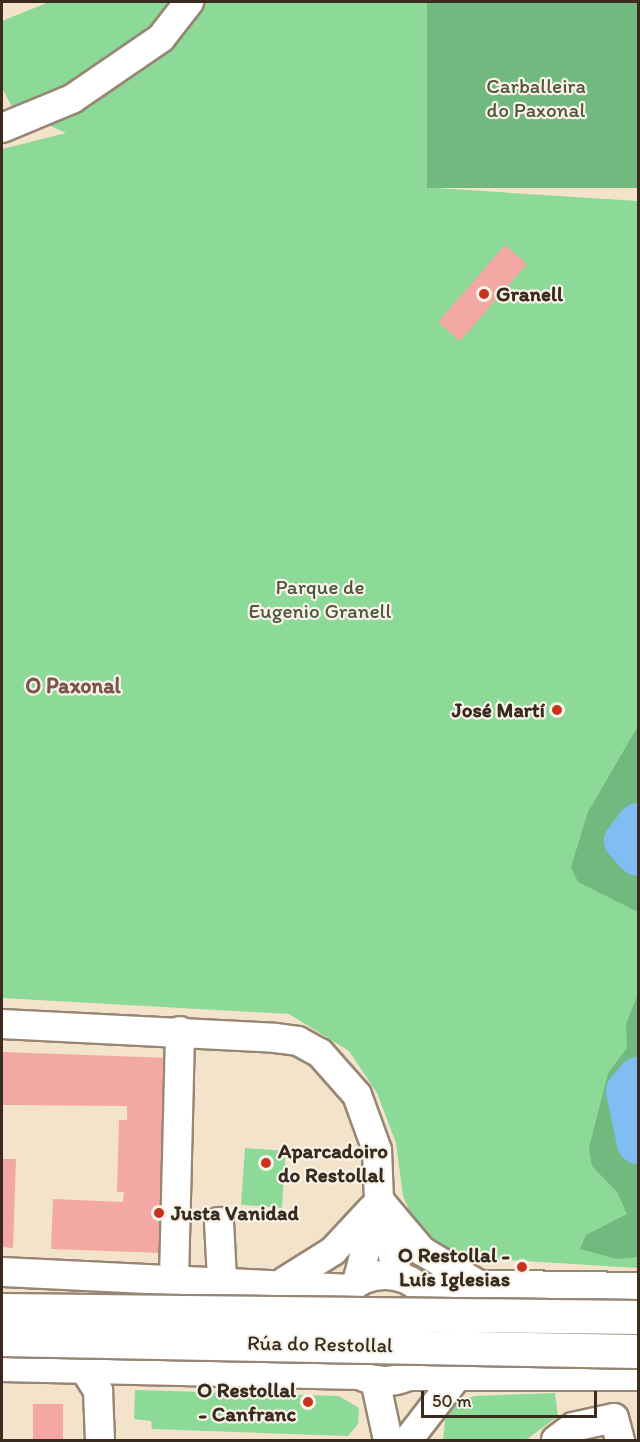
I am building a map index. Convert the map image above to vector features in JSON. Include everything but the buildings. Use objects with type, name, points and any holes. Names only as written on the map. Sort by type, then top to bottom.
[{"type":"main road","name":"Rúa do Restollal","points":[[2,1310],[639,1317]]},
{"type":"main road","name":"Rúa do Restollal","points":[[2,1339],[639,1351]]},
{"type":"street","points":[[2,129],[72,99],[161,38],[189,2]]},
{"type":"street","points":[[2,1024],[180,1031],[298,1041],[320,1053],[357,1095],[377,1150],[379,1200],[398,1276]]},
{"type":"street","points":[[174,1280],[180,1031]]},
{"type":"street","points":[[285,1281],[333,1251],[379,1200]]},
{"type":"street","points":[[379,1200],[422,1251],[477,1284]]},
{"type":"street","points":[[379,1200],[353,1285],[332,1318],[332,1335],[346,1364],[367,1378],[402,1440]]},
{"type":"street","points":[[222,1280],[225,1222]]},
{"type":"street","points":[[2,1272],[174,1280]]},
{"type":"street","points":[[2,1286],[174,1280],[285,1281],[353,1285],[398,1276],[423,1291],[433,1304],[437,1337],[432,1353],[411,1376],[402,1440]]},
{"type":"street","points":[[423,1291],[430,1285],[477,1284],[639,1287]]},
{"type":"street","name":"Rúa do Restollal","points":[[2,1367],[367,1378]]},
{"type":"street","points":[[85,1370],[101,1403],[100,1440]]},
{"type":"street","points":[[101,1403],[122,1371]]},
{"type":"street","points":[[367,1378],[411,1376]]},
{"type":"street","name":"Rúa do Restollal","points":[[411,1376],[455,1379],[639,1376]]},
{"type":"street","points":[[402,1440],[455,1379]]},
{"type":"street","points":[[556,1440],[573,1427],[617,1429]]},
{"type":"green space","name":"Parque de Eugenio Granell","points":[[49,2],[427,2],[436,188],[638,201],[638,1268],[459,1257],[418,1231],[403,1196],[396,1143],[377,1093],[349,1051],[289,1014],[2,998],[2,149],[66,133],[13,109],[2,88],[2,21]]},
{"type":"green space","name":"Carballeira do Paxonal","points":[[427,2],[638,2],[638,188],[427,188]]},
{"type":"green space","points":[[638,726],[638,912],[578,882],[571,867],[588,812]]},
{"type":"green space","points":[[638,994],[638,1257],[617,1259],[580,1249],[586,1235],[627,1214],[617,1192],[592,1166],[589,1148],[608,1073],[627,1048],[626,1024]]},
{"type":"green space","points":[[245,1148],[286,1151],[282,1208],[241,1205]]},
{"type":"green space","points":[[135,1390],[339,1396],[359,1408],[358,1424],[348,1436],[152,1429],[151,1421],[134,1419]]},
{"type":"green space","points":[[555,1393],[558,1416],[526,1440],[443,1440],[446,1413],[458,1402],[474,1396]]},
{"type":"waterway","points":[[638,824],[625,841],[638,855]]},
{"type":"waterway","points":[[638,1078],[627,1091],[638,1143]]},
{"type":"place","name":"Granell","points":[[484,294]]},
{"type":"place","name":"José Martí","points":[[557,710]]},
{"type":"place","name":"Aparcadoiro do Restollal","points":[[266,1163]]},
{"type":"place","name":"Justa Vanidad","points":[[159,1213]]},
{"type":"place","name":"O Restollal - Luís Iglesias","points":[[522,1267]]},
{"type":"place","name":"O Restollal - Canfranc","points":[[308,1402]]},
{"type":"district","name":"O Paxonal","points":[[73,686]]}]
